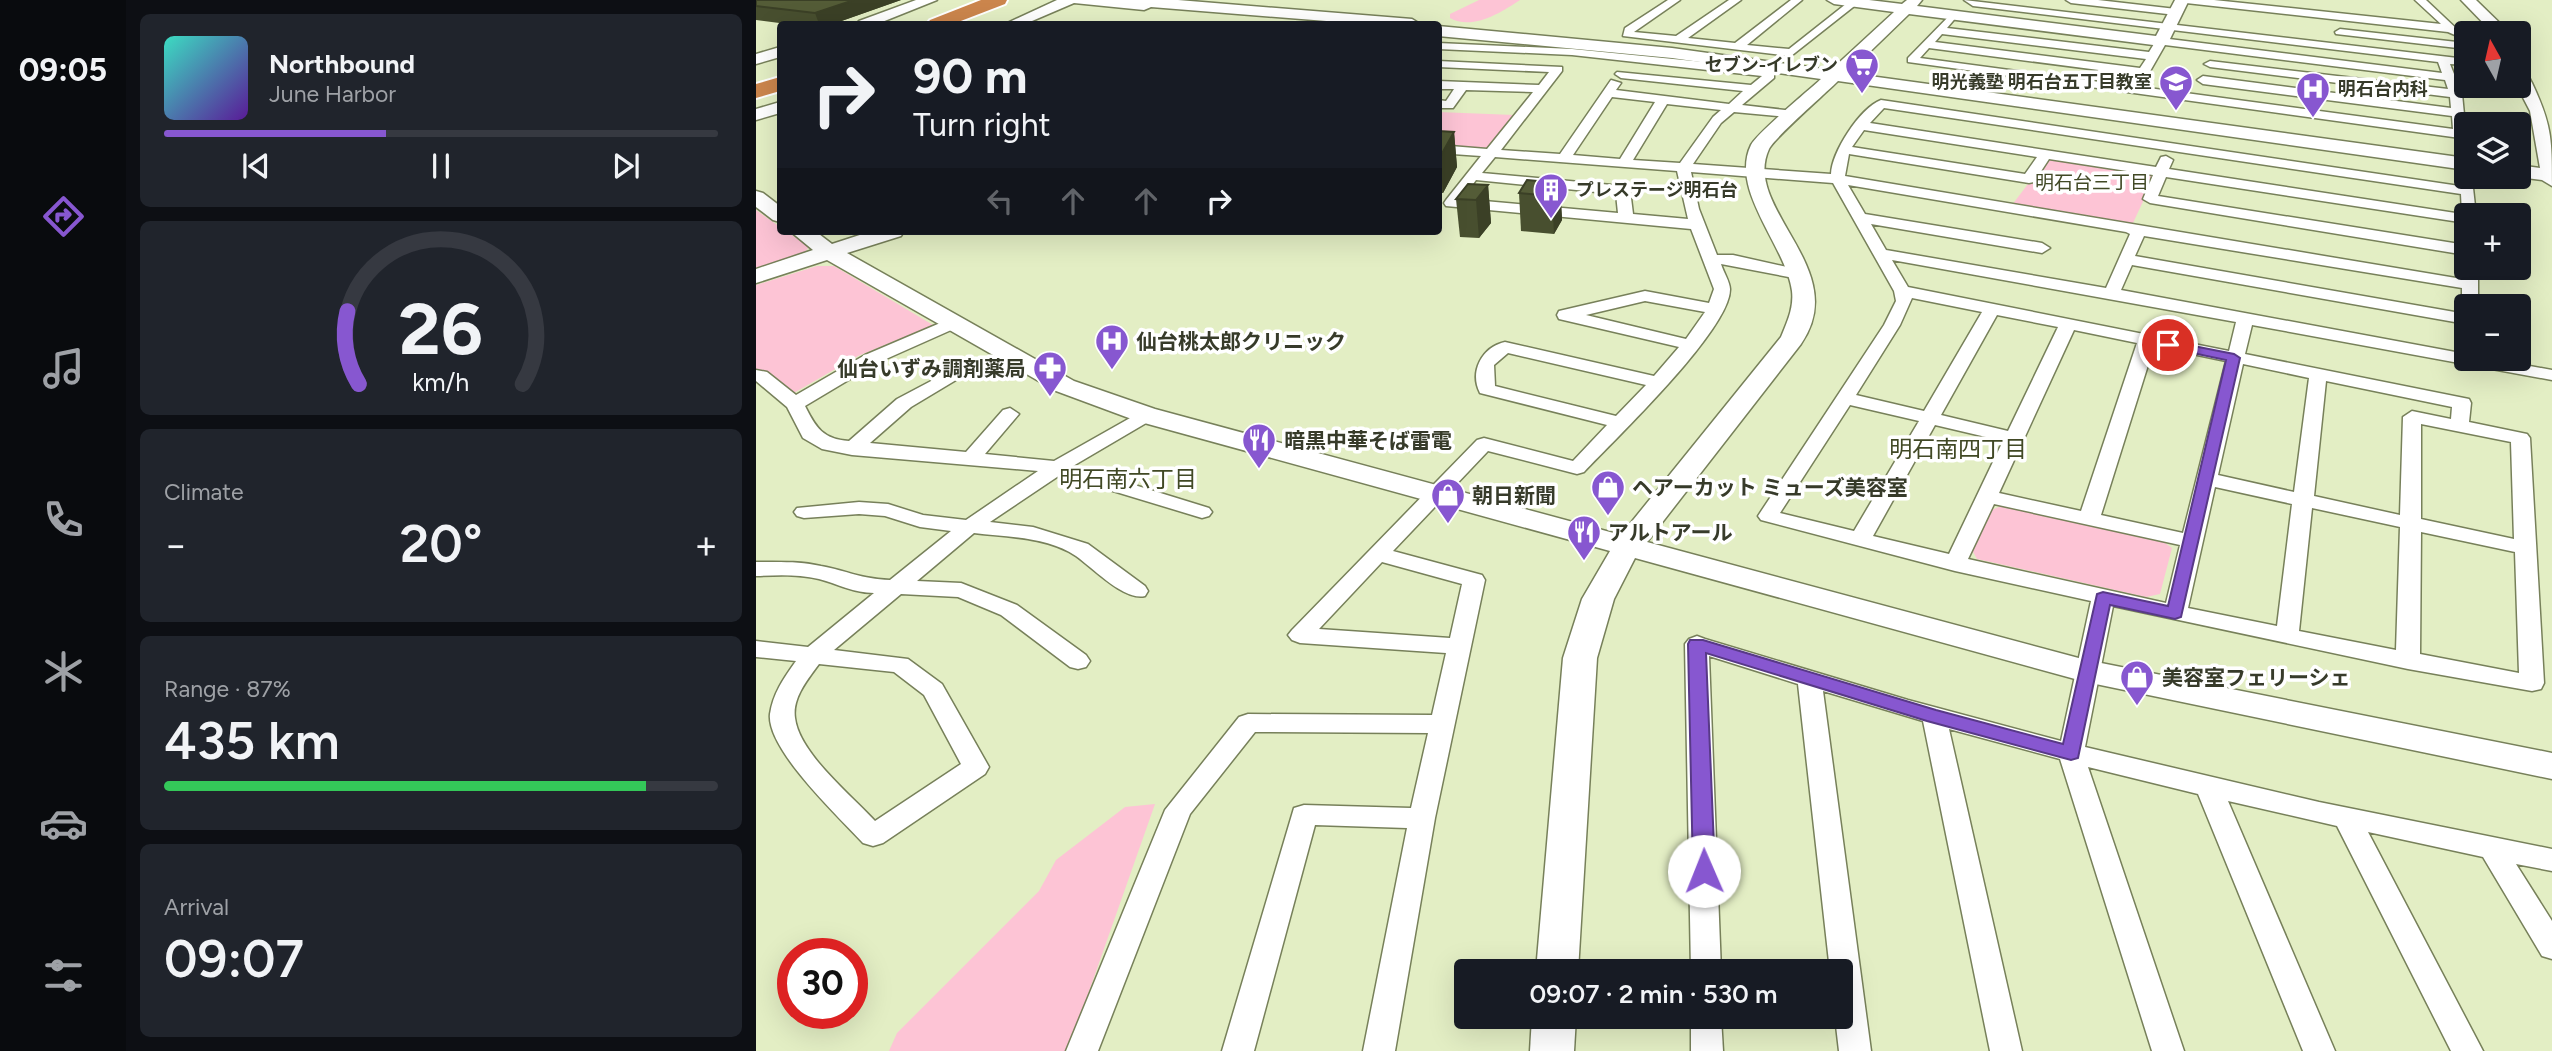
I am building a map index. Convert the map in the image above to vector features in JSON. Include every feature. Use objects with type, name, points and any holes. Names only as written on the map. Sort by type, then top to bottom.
[{"type":"highway","points":[[945,21],[998,0]]},
{"type":"highway","points":[[964,21],[1016,0]]},
{"type":"highway","points":[[756,85],[777,79]]},
{"type":"highway","points":[[756,91],[777,85]]},
{"type":"street","points":[[872,21],[930,0]]},
{"type":"street","points":[[1020,21],[1069,0]]},
{"type":"street","points":[[1080,0],[1328,21]]},
{"type":"street","points":[[1125,0],[1330,21]]},
{"type":"street","points":[[1675,0],[1629,30],[1628,34],[1785,54],[1795,52],[1855,1]]},
{"type":"street","points":[[1676,41],[1736,0]]},
{"type":"street","points":[[1735,48],[1797,0]]},
{"type":"street","points":[[1833,0],[1910,4],[1953,15],[2021,23],[2337,47],[2454,61]]},
{"type":"street","points":[[1969,0],[1973,3],[2033,10],[2164,34],[2217,48],[2449,77]]},
{"type":"street","points":[[2071,0],[2238,3],[2342,18],[2452,29]]},
{"type":"street","points":[[2420,0],[2452,29]]},
{"type":"street","points":[[2456,0],[2478,21]]},
{"type":"street","points":[[2468,0],[2490,21]]},
{"type":"street","points":[[1558,959],[1580,658],[1591,612],[1606,579],[1628,545],[1792,339],[1803,314],[1804,293],[1798,274],[1759,190],[1755,172],[1760,146],[1910,4]]},
{"type":"street","points":[[2134,90],[2181,4]]},
{"type":"street","points":[[1341,21],[1362,7]]},
{"type":"street","points":[[2021,23],[2033,10]]},
{"type":"street","points":[[2409,11],[2435,14]]},
{"type":"street","points":[[1953,15],[1912,60],[2454,133]]},
{"type":"street","points":[[2337,47],[2342,18]]},
{"type":"street","points":[[1442,29],[1839,72],[2454,156]]},
{"type":"street","points":[[1940,30],[2152,56]]},
{"type":"street","points":[[2340,32],[2454,43]]},
{"type":"street","points":[[1927,44],[2143,72]]},
{"type":"street","points":[[1442,46],[1572,52],[1764,72],[1770,75],[1717,120],[1684,167],[1688,195],[1722,289],[1715,309],[1691,345],[1577,468],[1485,444],[1300,635],[1457,646]]},
{"type":"street","points":[[2193,98],[2217,48]]},
{"type":"street","points":[[1445,202],[1473,176],[1572,52]]},
{"type":"street","points":[[756,59],[777,53]]},
{"type":"street","points":[[1565,157],[1632,58]]},
{"type":"street","points":[[2443,60],[2454,89]]},
{"type":"street","points":[[1442,64],[1558,69]]},
{"type":"street","points":[[2210,64],[2454,94]]},
{"type":"street","points":[[1839,72],[2454,162]]},
{"type":"street","points":[[1621,74],[1754,89]]},
{"type":"street","points":[[2531,74],[2537,79],[2552,111]]},
{"type":"street","points":[[2203,80],[2454,112]]},
{"type":"street","points":[[1442,85],[1542,89]]},
{"type":"street","points":[[1442,104],[1449,105],[1462,86]]},
{"type":"street","points":[[2531,92],[2539,111],[2551,175]]},
{"type":"street","points":[[1608,93],[1794,116]]},
{"type":"street","points":[[1625,162],[1663,100]]},
{"type":"street","points":[[2408,661],[2412,417],[2520,438],[2532,683],[2408,661],[2103,598],[1955,564],[1768,516],[1892,325],[1904,301],[1902,291],[1882,254],[1838,179],[1836,164],[1843,149],[1881,104],[2468,191],[2468,203]]},
{"type":"street","points":[[756,115],[777,108]]},
{"type":"street","points":[[1862,126],[2454,215]]},
{"type":"street","points":[[2171,147],[2150,199],[2454,248]]},
{"type":"street","points":[[1442,149],[1838,179],[2042,248],[2114,293],[2454,357]]},
{"type":"street","points":[[1843,149],[2029,179],[2046,154]]},
{"type":"street","points":[[2531,170],[2551,175]]},
{"type":"street","points":[[2531,173],[2551,175]]},
{"type":"street","points":[[1473,176],[1623,190],[1626,218]]},
{"type":"street","points":[[756,197],[777,214]]},
{"type":"street","points":[[1445,202],[1700,225]]},
{"type":"street","points":[[1858,217],[2042,248]]},
{"type":"street","points":[[1882,254],[2042,248],[2137,230],[2454,274]]},
{"type":"street","points":[[2114,293],[2137,230]]},
{"type":"street","points":[[806,235],[829,252],[1065,386],[1146,415],[2086,671],[2552,766]]},
{"type":"street","points":[[756,276],[881,235]]},
{"type":"street","points":[[1713,259],[1733,260],[1798,274]]},
{"type":"street","points":[[2127,259],[2454,317]]},
{"type":"street","points":[[1902,291],[2462,403],[2459,426]]},
{"type":"street","points":[[1691,345],[1565,315],[1645,296],[1715,309]]},
{"type":"street","points":[[1860,540],[1992,309]]},
{"type":"street","points":[[2175,613],[2245,319]]},
{"type":"street","points":[[795,404],[886,349],[952,323]]},
{"type":"street","points":[[1955,564],[2068,324]]},
{"type":"street","points":[[2089,519],[2147,340]]},
{"type":"street","points":[[1618,422],[1486,389],[1485,364],[1505,347],[1657,382]]},
{"type":"street","points":[[2531,371],[2552,375]]},
{"type":"street","points":[[2287,636],[2318,374]]},
{"type":"street","points":[[756,376],[761,376],[795,404],[810,434],[829,445],[1056,467],[1202,512]]},
{"type":"street","points":[[852,449],[904,403],[950,376]]},
{"type":"street","points":[[1845,398],[2014,438]]},
{"type":"street","points":[[972,457],[1010,414]]},
{"type":"street","points":[[756,649],[813,655],[900,665],[933,690],[976,767],[873,836],[796,753],[782,717],[789,688],[813,655],[970,526],[1056,467],[1146,415]]},
{"type":"street","points":[[2207,479],[2524,548]]},
{"type":"street","points":[[1987,496],[2190,541]]},
{"type":"street","points":[[804,512],[878,509],[920,521],[1033,533],[1080,549],[1137,591]]},
{"type":"street","points":[[1378,554],[1474,580],[1457,646],[1422,818],[1379,1051]]},
{"type":"street","points":[[756,569],[785,568],[820,572],[863,586],[961,590],[1009,610],[1078,661]]},
{"type":"street","points":[[2103,598],[2071,753],[2168,1051]]},
{"type":"street","points":[[1706,959],[1697,644],[1934,716],[2209,788],[2552,860]]},
{"type":"street","points":[[1809,678],[1855,1051]]},
{"type":"street","points":[[1934,716],[2006,1051]]},
{"type":"street","points":[[1082,1051],[1178,810],[1248,723],[1441,724]]},
{"type":"street","points":[[2209,788],[2319,1051]]},
{"type":"street","points":[[1238,1051],[1304,815],[1422,818]]},
{"type":"street","points":[[2346,817],[2467,1051]]},
{"type":"street","points":[[2492,848],[2552,947]]},
{"type":"street","points":[[1552,1051],[1553,1029]]},
{"type":"street","points":[[1706,1029],[1707,1051]]},
{"type":"shaded area","points":[[1479,0],[1520,0],[1477,21],[1450,18],[1450,14]]},
{"type":"shaded area","points":[[1442,112],[1514,115],[1490,146],[1442,146]]},
{"type":"shaded area","points":[[2056,158],[2149,172],[2155,176],[2132,225],[2012,205],[2046,160]]},
{"type":"shaded area","points":[[756,210],[777,225],[777,235],[792,235],[809,247],[804,253],[756,268]]},
{"type":"shaded area","points":[[817,266],[834,266],[933,325],[858,356],[792,394],[756,372],[756,285]]},
{"type":"shaded area","points":[[2004,505],[2158,538],[2172,548],[2160,594],[2146,597],[1977,559],[1972,550],[1989,511]]},
{"type":"shaded area","points":[[1155,804],[1068,1051],[889,1051],[897,1033],[1039,891],[1056,860],[1125,807]]},
{"type":"building","points":[[756,0],[854,0],[815,13],[756,6]]},
{"type":"building","points":[[1442,131],[1454,132],[1442,153]]},
{"type":"building","points":[[1527,180],[1560,183],[1552,196],[1519,193]]},
{"type":"building","points":[[1468,184],[1488,185],[1476,200],[1456,199]]},
{"type":"place","name":"セブン-イレブン","points":[[1862,95]]},
{"type":"place","name":"明光義塾 明石台五丁目教室","points":[[2176,112]]},
{"type":"place","name":"明石台内科","points":[[2313,119]]},
{"type":"place","name":"プレステージ明石台","points":[[1551,220]]},
{"type":"place","name":"仙台桃太郎クリニック","points":[[1112,371]]},
{"type":"place","name":"仙台いずみ調剤薬局","points":[[1050,398]]},
{"type":"place","name":"暗黒中華そば雷電","points":[[1259,470]]},
{"type":"place","name":"ヘアーカット ミューズ美容室","points":[[1608,517]]},
{"type":"place","name":"朝日新聞","points":[[1448,525]]},
{"type":"place","name":"アルトアール","points":[[1584,562]]},
{"type":"place","name":"美容室フェリーシェ","points":[[2137,707]]},
{"type":"district","name":"明石台三丁目","points":[[2092,182]]},
{"type":"district","name":"明石南四丁目","points":[[1958,449]]},
{"type":"district","name":"明石南六丁目","points":[[1128,479]]},
{"type":"route","points":[[1704,871],[1697,644],[1934,716],[2071,753],[2103,598],[2175,613],[2190,541],[2207,479],[2234,358],[2168,345]]}]
